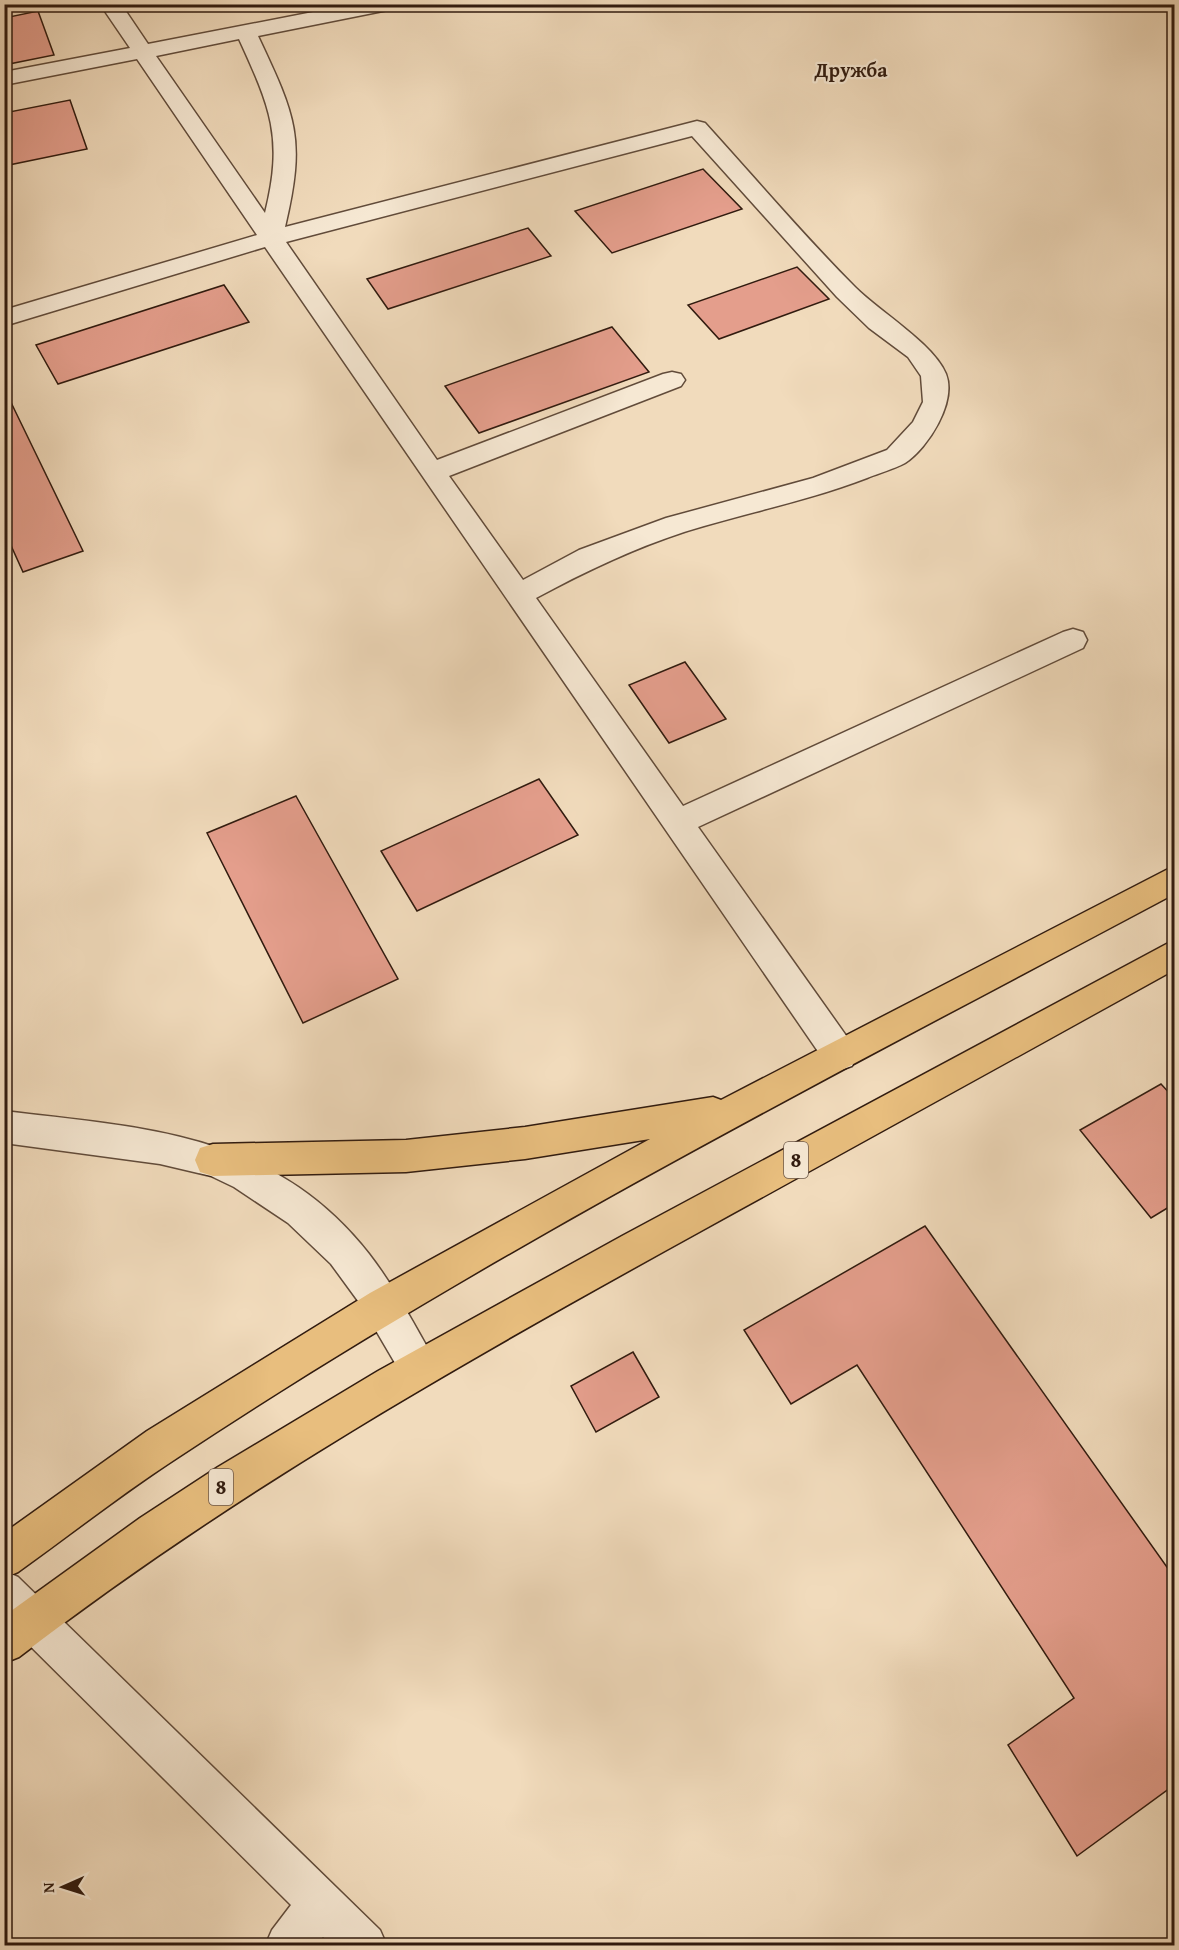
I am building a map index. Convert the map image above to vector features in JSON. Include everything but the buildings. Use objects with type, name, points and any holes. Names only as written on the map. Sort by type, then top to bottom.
[{"type":"main road","points":[[4,1558],[160,1445],[383,1306],[739,1108],[1174,879]]},
{"type":"main road","name":"8","points":[[14,1617],[190,1508],[275,1452],[418,1367],[1174,954]]},
{"type":"main road","points":[[213,1160],[405,1156],[618,1130],[739,1108]]},
{"type":"street","points":[[111,4],[432,472],[840,1055]]},
{"type":"street","points":[[4,79],[388,4]]},
{"type":"street","points":[[246,32],[278,104],[286,142],[283,182],[271,238]]},
{"type":"street","points":[[4,318],[271,238],[697,128],[846,292],[878,322],[917,351],[934,375],[936,402],[923,427],[896,456],[821,485],[676,525],[589,557],[518,595]]},
{"type":"street","points":[[432,472],[672,380]]},
{"type":"street","points":[[677,822],[1073,640]]},
{"type":"street","points":[[4,1127],[137,1144],[213,1160],[268,1188],[309,1217],[345,1253],[383,1306],[418,1367]]},
{"type":"street","points":[[14,1617],[320,1902],[364,1946]]},
{"type":"street","points":[[288,1946],[320,1902]]},
{"type":"district","name":"Дружба","points":[[851,70]]}]
